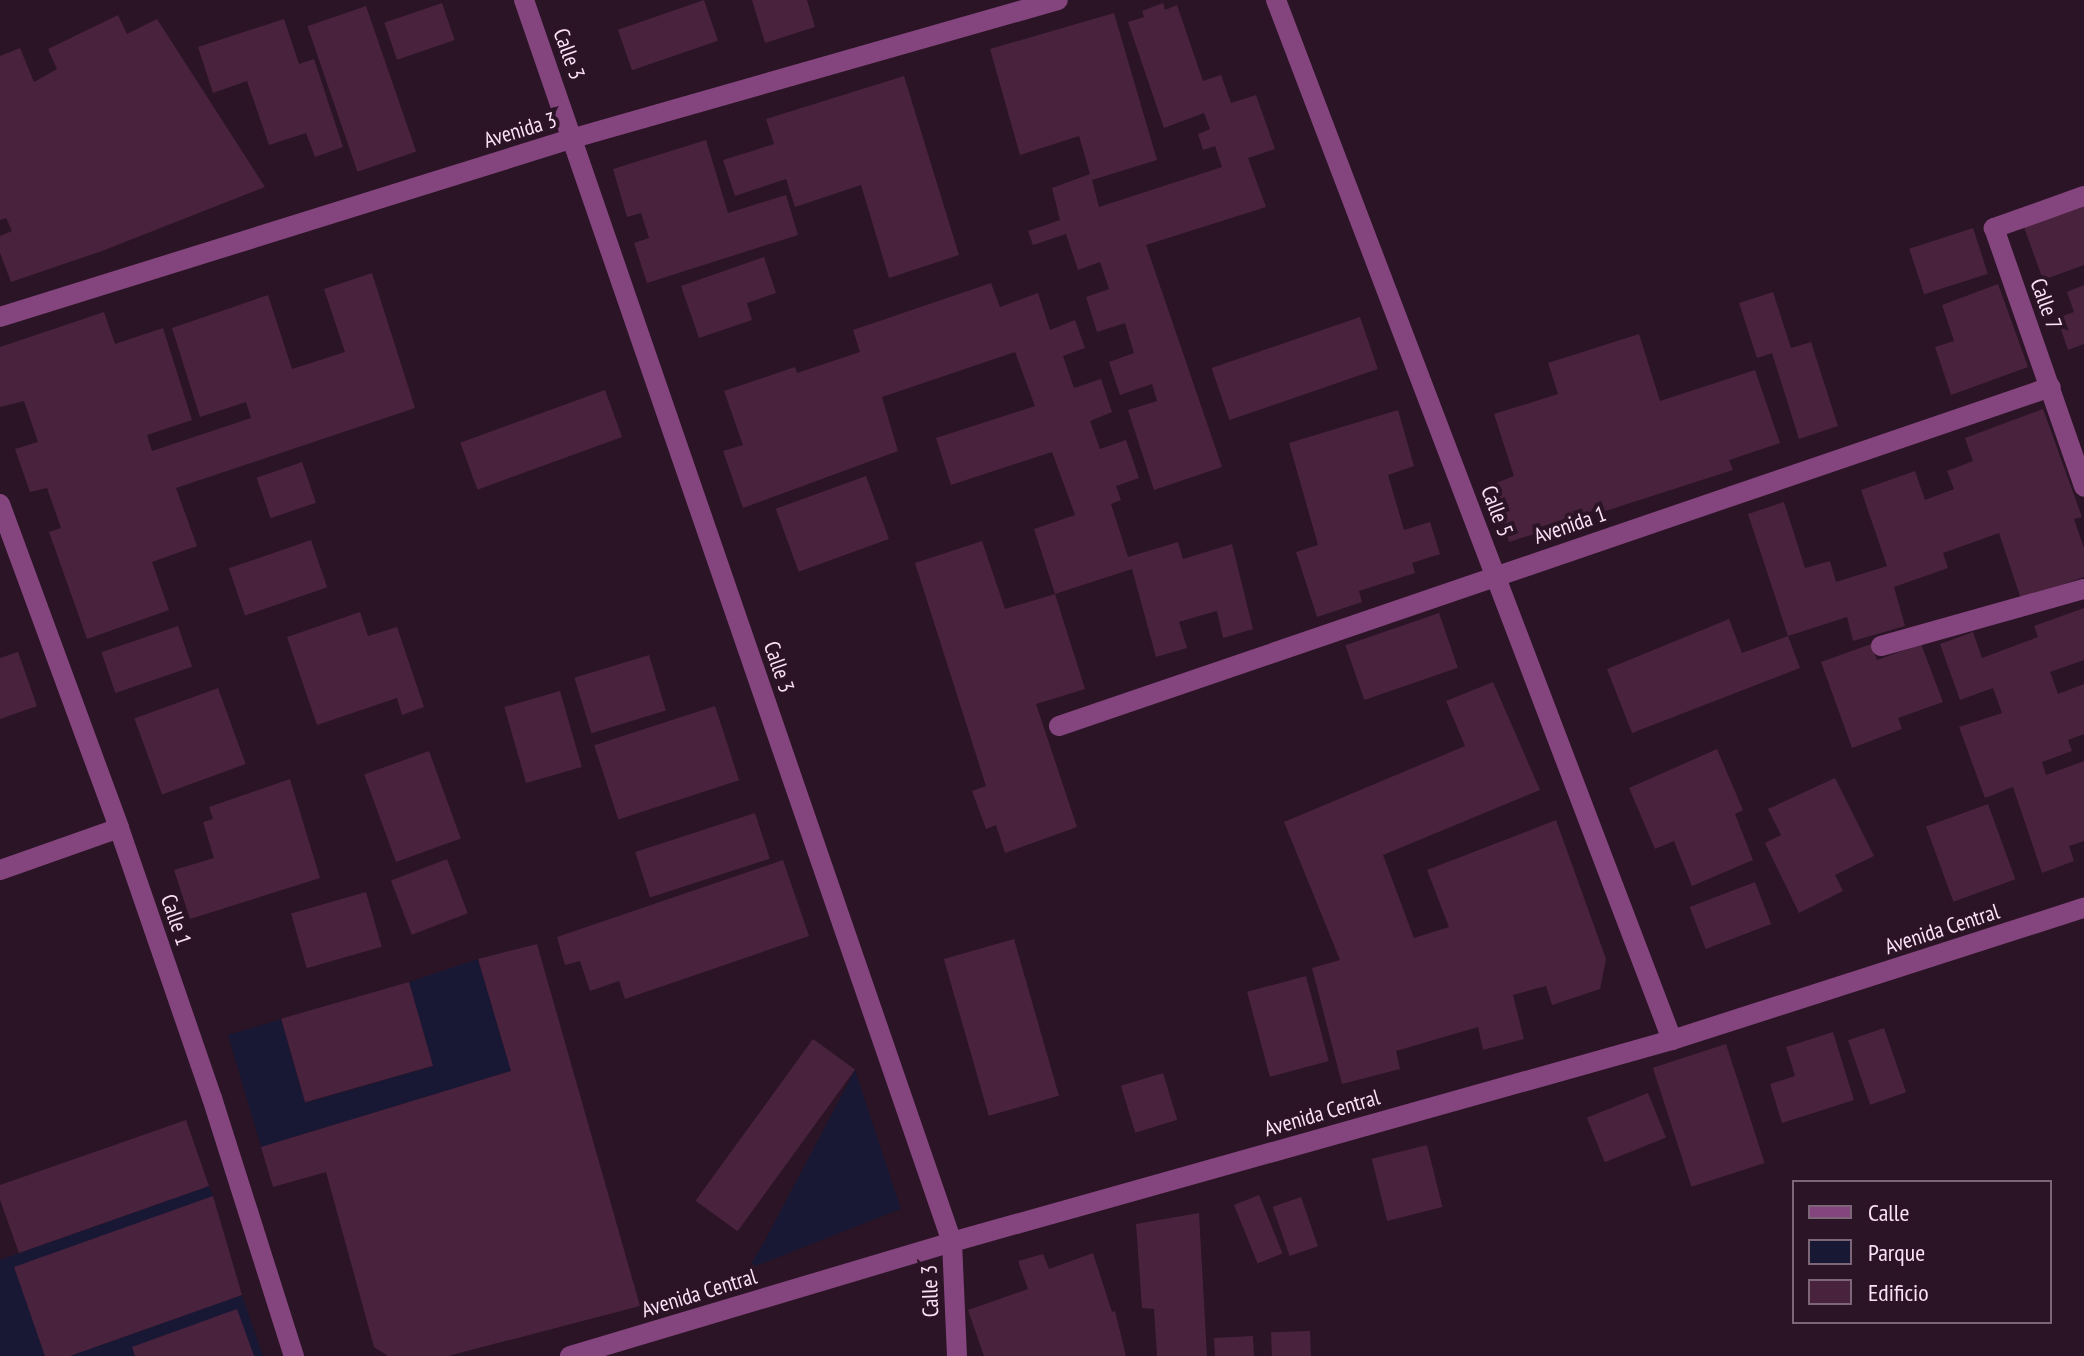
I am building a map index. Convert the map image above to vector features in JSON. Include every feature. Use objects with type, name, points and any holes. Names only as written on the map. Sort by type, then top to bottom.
[{"type":"street","name":"Calle 3","points":[[524,0],[952,1242],[957,1356]]},
{"type":"street","name":"Avenida 3","points":[[0,317],[574,138],[1058,0]]},
{"type":"street","name":"Calle 5","points":[[1276,0],[1672,1040]]},
{"type":"street","name":"Calle 7","points":[[2084,196],[1994,228],[2084,487]]},
{"type":"street","name":"Avenida 1","points":[[1059,726],[2051,387]]},
{"type":"street","name":"Calle 1","points":[[0,504],[119,828],[212,1098],[294,1356]]},
{"type":"street","points":[[1881,646],[2084,589]]},
{"type":"street","points":[[0,870],[119,828]]},
{"type":"street","name":"Avenida Central","points":[[570,1356],[952,1242],[1672,1040],[2084,908]]},
{"type":"green space","points":[[478,959],[511,1071],[261,1147],[228,1035],[281,1019],[305,1103],[433,1066],[409,982]]},
{"type":"green space","points":[[855,1070],[901,1209],[748,1269],[764,1242]]},
{"type":"green space","points":[[209,1186],[213,1196],[45,1356],[0,1356],[0,1260]]},
{"type":"green space","points":[[242,1295],[263,1356],[70,1356]]},
{"type":"building","points":[[704,0],[718,41],[632,70],[618,30]]},
{"type":"building","points":[[752,0],[807,0],[815,27],[765,43]]},
{"type":"building","points":[[442,3],[455,40],[397,60],[384,23]]},
{"type":"building","points":[[1163,3],[1165,10],[1177,5],[1203,81],[1221,75],[1231,103],[1256,95],[1275,149],[1248,158],[1266,207],[1146,245],[1222,467],[1154,490],[1128,410],[1157,401],[1152,384],[1120,395],[1109,362],[1134,353],[1125,323],[1097,332],[1086,297],[1109,289],[1100,262],[1078,270],[1066,234],[1033,245],[1028,231],[1060,220],[1052,188],[1090,174],[1079,136],[1020,155],[990,49],[1114,13],[1157,160],[1092,180],[1099,207],[1222,167],[1215,146],[1203,150],[1198,134],[1210,129],[1204,113],[1164,128],[1128,22],[1144,17],[1142,11]]},
{"type":"building","points":[[366,6],[416,152],[358,172],[307,26]]},
{"type":"building","points":[[118,15],[127,34],[157,19],[265,187],[102,251],[11,282],[0,253],[0,236],[12,231],[6,218],[0,220],[0,56],[20,48],[34,82],[57,69],[48,49]]},
{"type":"building","points":[[284,19],[299,64],[314,59],[343,147],[315,157],[306,133],[269,145],[247,81],[213,93],[198,47]]},
{"type":"building","points":[[904,76],[959,255],[889,278],[861,185],[795,207],[786,179],[735,196],[723,160],[774,144],[766,119]]},
{"type":"building","points":[[706,140],[728,213],[786,195],[798,235],[647,283],[634,243],[649,238],[641,213],[627,217],[613,169]]},
{"type":"building","points":[[2084,206],[2084,265],[2043,280],[2024,227]]},
{"type":"building","points":[[1973,228],[1988,274],[1924,294],[1909,249]]},
{"type":"building","points":[[764,257],[776,293],[747,303],[752,320],[699,338],[681,286]]},
{"type":"building","points":[[372,273],[415,408],[176,488],[197,546],[152,562],[169,610],[87,639],[49,532],[61,528],[47,488],[30,492],[15,449],[38,442],[24,401],[0,407],[0,347],[104,312],[115,344],[163,328],[192,420],[147,435],[152,451],[251,418],[246,402],[200,417],[172,328],[268,295],[292,369],[345,352],[324,289]]},
{"type":"building","points":[[991,283],[1000,307],[1038,293],[1050,330],[1075,320],[1085,348],[1063,356],[1074,388],[1101,379],[1112,412],[1090,421],[1100,449],[1126,440],[1139,478],[1116,486],[1121,500],[1111,504],[1128,557],[1178,542],[1183,559],[1232,544],[1253,629],[1223,638],[1217,611],[1199,616],[1179,622],[1187,648],[1156,657],[1132,569],[1055,594],[1034,529],[1075,515],[1052,452],[951,485],[936,438],[1035,406],[1015,352],[882,397],[898,451],[743,508],[723,451],[743,445],[724,391],[795,367],[797,373],[860,352],[853,330]]},
{"type":"building","points":[[1998,284],[2028,367],[1951,395],[1935,347],[1954,341],[1942,305]]},
{"type":"building","points":[[2084,285],[2084,344],[2068,350],[2057,318],[2074,312],[2067,292]]},
{"type":"building","points":[[1773,292],[1791,348],[1811,342],[1838,426],[1799,439],[1772,353],[1757,358],[1739,303]]},
{"type":"building","points":[[1360,317],[1378,369],[1229,420],[1212,368]]},
{"type":"building","points":[[1639,334],[1660,401],[1755,370],[1780,443],[1729,460],[1733,470],[1509,542],[1491,485],[1514,476],[1494,414],[1558,394],[1548,363]]},
{"type":"building","points":[[605,390],[622,437],[477,490],[460,443]]},
{"type":"building","points":[[2043,409],[2082,517],[2074,519],[2084,548],[2084,577],[2021,599],[1999,533],[1943,553],[1948,568],[1894,587],[1905,626],[1853,641],[1847,617],[1788,636],[1748,514],[1784,502],[1805,568],[1830,561],[1836,582],[1887,566],[1861,490],[1915,471],[1925,500],[1954,489],[1947,471],[1973,461],[1965,438]]},
{"type":"building","points":[[1398,410],[1414,466],[1388,475],[1404,530],[1430,522],[1440,554],[1412,563],[1415,573],[1359,591],[1362,602],[1317,617],[1296,552],[1318,545],[1289,443]]},
{"type":"building","points":[[302,462],[316,503],[271,518],[257,478]]},
{"type":"building","points":[[866,476],[889,539],[799,572],[776,509]]},
{"type":"building","points":[[311,540],[327,587],[245,616],[229,568]]},
{"type":"building","points":[[982,541],[1005,609],[1055,594],[1085,689],[1036,704],[1077,827],[1005,853],[996,825],[986,829],[972,791],[986,786],[915,563]]},
{"type":"building","points":[[2084,608],[2084,660],[2050,672],[2058,694],[2084,684],[2084,734],[2068,740],[2072,751],[2042,762],[2046,775],[2084,761],[2084,841],[2069,846],[2074,861],[2042,873],[2013,787],[1985,798],[1959,727],[2002,713],[1993,688],[1960,700],[1940,644],[1973,632],[1982,658],[2038,637],[2034,626]]},
{"type":"building","points":[[360,612],[368,636],[397,627],[424,707],[402,715],[397,698],[317,725],[287,637]]},
{"type":"building","points":[[1439,613],[1458,668],[1364,700],[1345,645]]},
{"type":"building","points":[[1729,619],[1742,653],[1788,636],[1800,668],[1632,733],[1607,669]]},
{"type":"building","points":[[178,626],[192,667],[115,693],[101,652]]},
{"type":"building","points":[[1871,644],[1877,660],[1921,644],[1943,702],[1898,718],[1902,729],[1852,748],[1821,662]]},
{"type":"building","points":[[18,652],[37,706],[0,719],[0,658]]},
{"type":"building","points":[[649,655],[666,710],[591,733],[574,678]]},
{"type":"building","points":[[1493,682],[1540,790],[1383,855],[1414,938],[1449,927],[1427,870],[1556,820],[1606,959],[1600,989],[1552,1005],[1546,986],[1513,995],[1524,1039],[1483,1050],[1478,1027],[1396,1051],[1400,1069],[1342,1084],[1312,968],[1340,960],[1284,822],[1465,746],[1446,701]]},
{"type":"building","points":[[218,688],[246,764],[162,795],[134,718]]},
{"type":"building","points":[[560,691],[582,767],[526,783],[504,707]]},
{"type":"building","points":[[715,706],[739,780],[618,819],[594,745]]},
{"type":"building","points":[[1717,749],[1743,810],[1735,814],[1753,860],[1692,886],[1674,841],[1655,849],[1629,788]]},
{"type":"building","points":[[429,751],[461,838],[396,862],[364,775]]},
{"type":"building","points":[[1835,778],[1874,856],[1835,875],[1843,891],[1799,913],[1765,843],[1781,835],[1768,809]]},
{"type":"building","points":[[290,779],[320,878],[190,919],[174,870],[214,858],[203,822],[213,819],[209,807]]},
{"type":"building","points":[[1988,804],[2015,879],[1953,902],[1926,827]]},
{"type":"building","points":[[755,813],[770,859],[650,898],[635,852]]},
{"type":"building","points":[[447,859],[468,913],[412,935],[391,881]]},
{"type":"building","points":[[783,860],[809,936],[625,999],[619,981],[590,991],[580,961],[565,965],[557,937]]},
{"type":"building","points":[[1755,882],[1771,924],[1706,949],[1690,907]]},
{"type":"building","points":[[366,892],[382,947],[307,968],[291,913]]},
{"type":"building","points":[[1014,939],[1059,1096],[989,1116],[944,959]]},
{"type":"building","points":[[537,944],[640,1306],[448,1356],[388,1356],[374,1347],[326,1172],[273,1187],[261,1147],[511,1071],[478,959]]},
{"type":"building","points":[[1306,976],[1329,1061],[1270,1077],[1247,992]]},
{"type":"building","points":[[409,982],[433,1066],[305,1102],[281,1019]]},
{"type":"building","points":[[1884,1028],[1906,1092],[1870,1105],[1848,1040]]},
{"type":"building","points":[[1833,1032],[1854,1100],[1782,1123],[1770,1084],[1795,1076],[1786,1047]]},
{"type":"building","points":[[813,1039],[855,1070],[738,1231],[695,1201]]},
{"type":"building","points":[[1726,1044],[1765,1163],[1691,1187],[1653,1068]]},
{"type":"building","points":[[1163,1073],[1177,1120],[1135,1133],[1121,1086]]},
{"type":"building","points":[[1648,1093],[1666,1138],[1605,1162],[1587,1118]]},
{"type":"building","points":[[186,1120],[209,1186],[19,1253],[0,1200],[0,1185]]},
{"type":"building","points":[[1427,1145],[1442,1207],[1387,1221],[1372,1159]]},
{"type":"building","points":[[1259,1195],[1283,1253],[1258,1264],[1234,1205]]},
{"type":"building","points":[[213,1196],[242,1295],[70,1356],[45,1356],[14,1267]]},
{"type":"building","points":[[1301,1197],[1318,1246],[1290,1256],[1273,1207]]},
{"type":"building","points":[[1199,1213],[1207,1356],[1157,1356],[1154,1309],[1142,1308],[1136,1224]]},
{"type":"building","points":[[1093,1253],[1112,1312],[1115,1311],[1126,1356],[984,1356],[968,1310],[1028,1289],[1018,1261],[1043,1254],[1049,1269]]},
{"type":"building","points":[[237,1309],[254,1356],[135,1356],[132,1347]]},
{"type":"building","points":[[1310,1331],[1311,1356],[1272,1356],[1271,1332]]},
{"type":"building","points":[[1253,1336],[1254,1356],[1215,1356],[1214,1338]]}]
